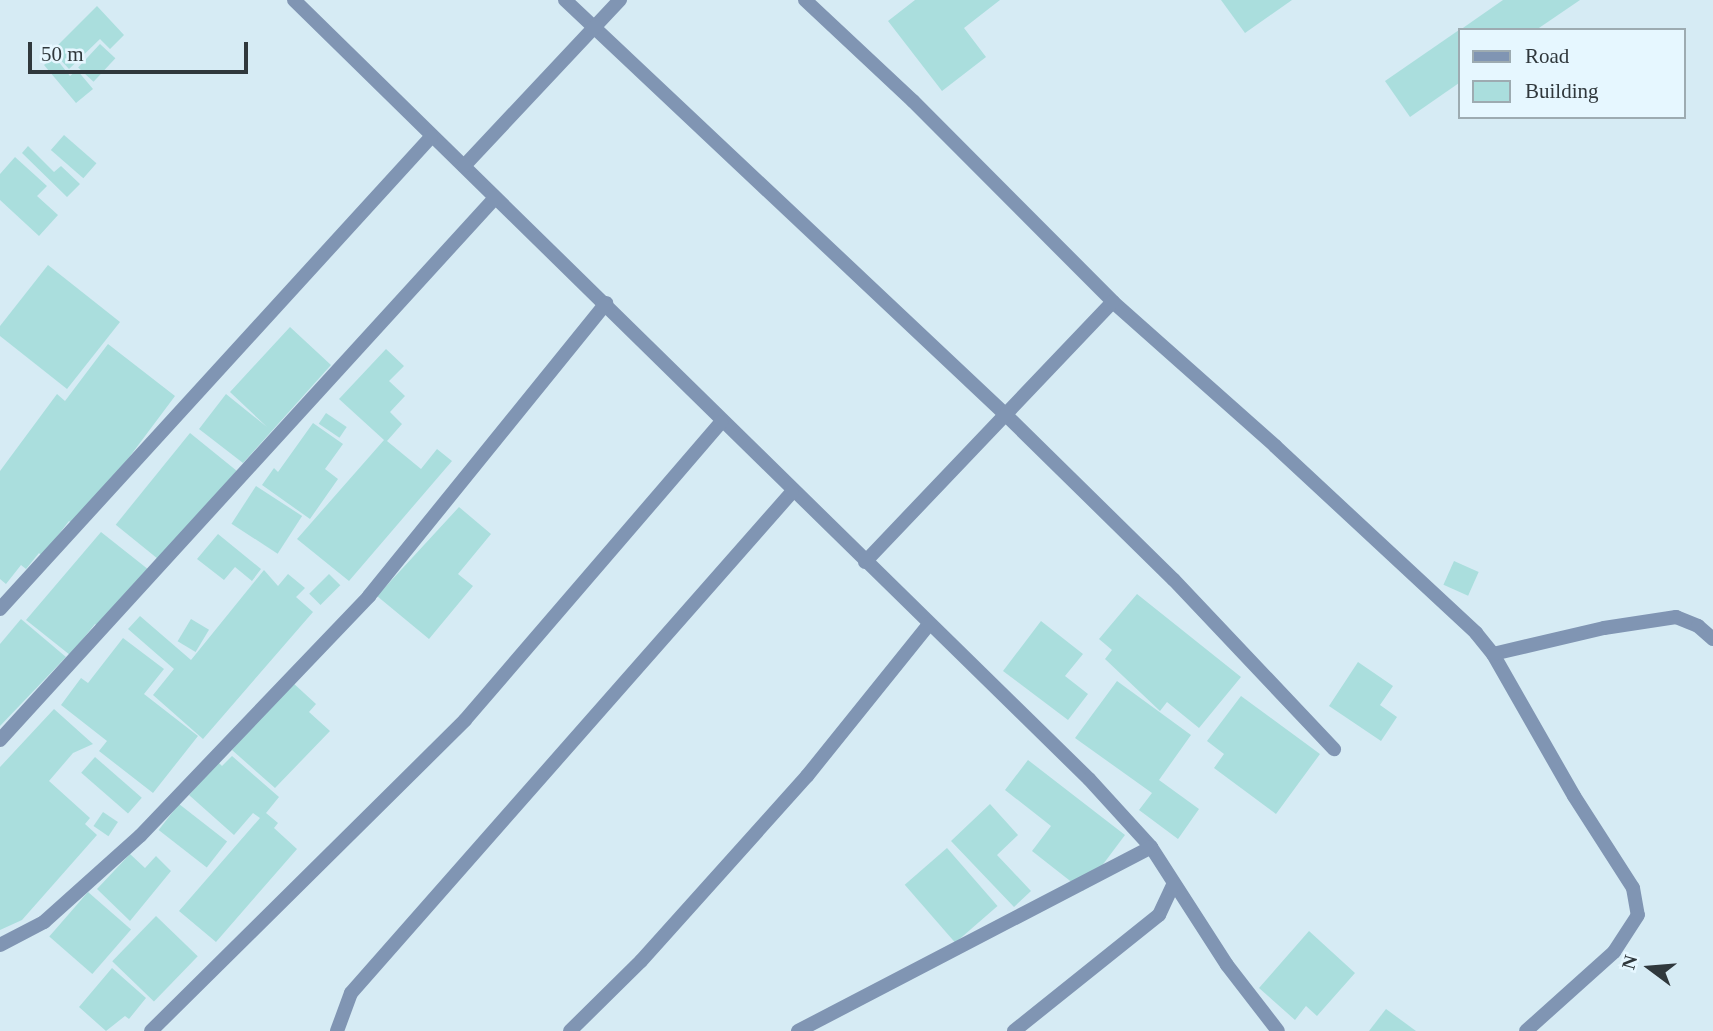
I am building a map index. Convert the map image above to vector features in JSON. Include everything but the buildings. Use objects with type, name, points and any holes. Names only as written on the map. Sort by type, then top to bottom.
[{"type":"street","points":[[294,0],[431,137],[606,303],[792,492],[1089,779],[1151,847],[1173,885],[1278,1031]]},
{"type":"street","points":[[565,0],[1006,415],[1174,580],[1334,749]]},
{"type":"street","points":[[464,166],[620,0]]},
{"type":"street","points":[[805,0],[913,101],[1113,302],[1296,465],[1476,632],[1493,654],[1574,796],[1633,888],[1639,915],[1630,935],[1614,952],[1527,1031]]},
{"type":"street","points":[[0,609],[431,137]]},
{"type":"street","points":[[0,740],[495,198]]},
{"type":"street","points":[[865,562],[1113,302]]},
{"type":"street","points":[[0,945],[44,922],[140,836],[359,606],[606,303]]},
{"type":"street","points":[[150,1031],[465,720],[722,422]]},
{"type":"street","points":[[337,1031],[351,993],[792,492]]},
{"type":"street","points":[[1493,654],[1604,628],[1676,617],[1698,626],[1713,639]]},
{"type":"street","points":[[570,1031],[641,961],[807,776],[929,624]]},
{"type":"street","points":[[798,1031],[1151,847]]},
{"type":"street","points":[[1014,1031],[1159,915],[1173,885]]}]
